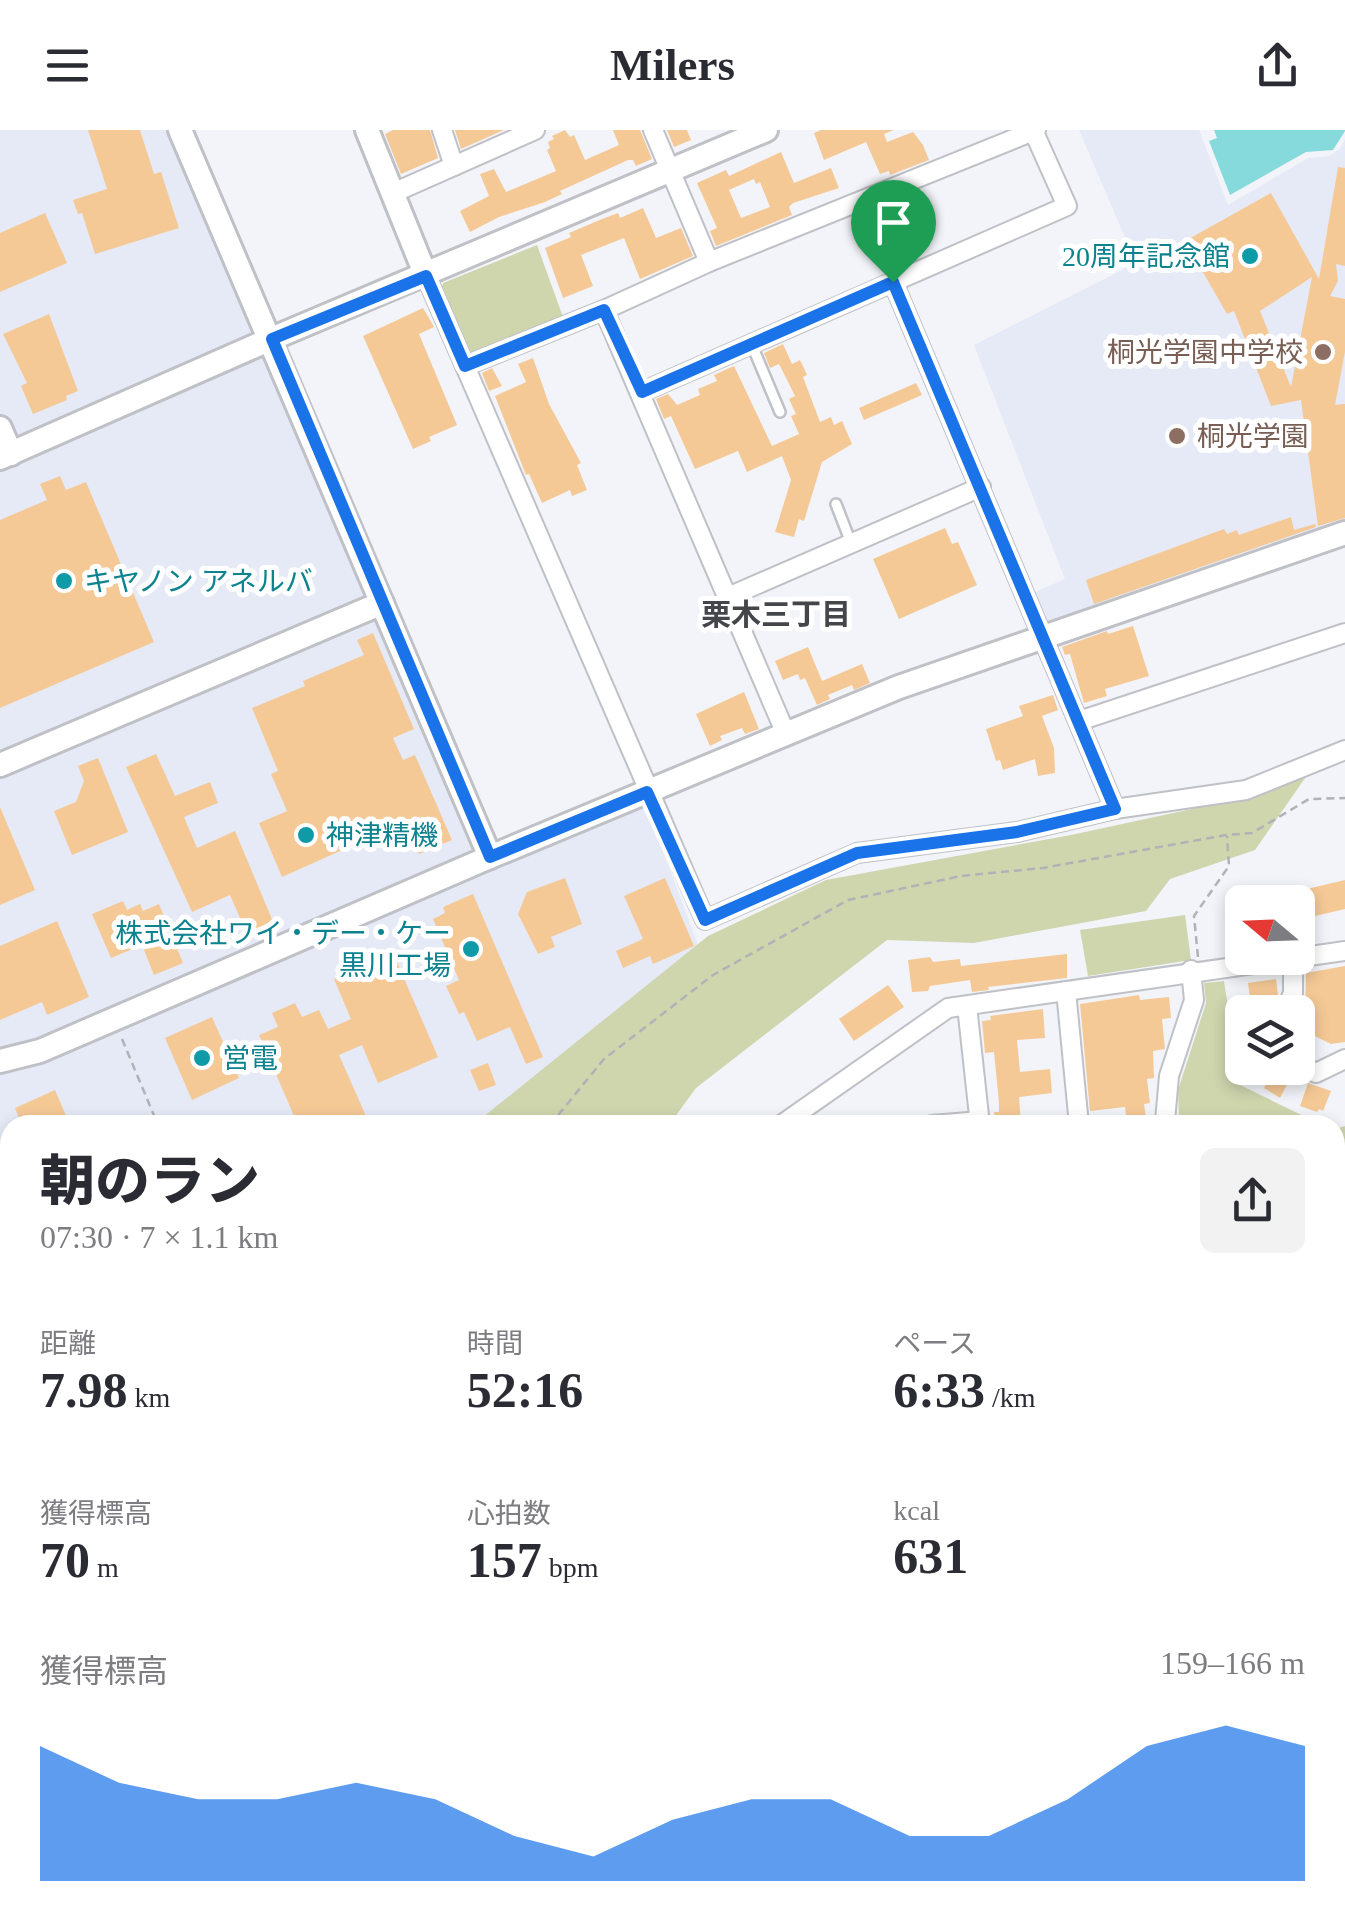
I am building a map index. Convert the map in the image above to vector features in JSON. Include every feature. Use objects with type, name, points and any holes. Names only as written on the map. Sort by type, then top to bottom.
[{"type":"street","points":[[180,130],[490,857]]},
{"type":"street","points":[[367,130],[426,276],[705,920],[857,853],[1017,832],[1115,809],[1246,790],[1345,750]]},
{"type":"street","points":[[442,130],[454,166]]},
{"type":"street","points":[[652,130],[709,262]]},
{"type":"street","points":[[0,428],[6,456],[766,130]]},
{"type":"street","points":[[465,366],[1034,130],[1067,206],[642,392]]},
{"type":"street","points":[[393,193],[524,132]]},
{"type":"street","points":[[893,282],[1115,809]]},
{"type":"street","points":[[604,310],[786,734]]},
{"type":"street","points":[[728,597],[980,486]]},
{"type":"street","points":[[0,1060],[40,1051],[900,686],[1345,533]]},
{"type":"street","points":[[0,766],[382,603]]},
{"type":"street","points":[[1079,722],[1345,633]]},
{"type":"street","points":[[1315,955],[1345,951]]},
{"type":"street","points":[[795,1115],[948,1008],[1225,966]]},
{"type":"street","points":[[1166,1115],[1169,1076],[1194,1000],[1195,970]]},
{"type":"street","points":[[1066,992],[1078,1115]]},
{"type":"street","points":[[967,1006],[979,1115]]},
{"type":"street","points":[[1315,1072],[1345,1059]]},
{"type":"lane","points":[[751,343],[780,412]]},
{"type":"lane","points":[[836,504],[851,543]]},
{"type":"path","points":[[558,1115],[604,1059],[713,975],[848,900],[961,876],[1043,868],[1226,834],[1252,834],[1309,799],[1345,798]]},
{"type":"path","points":[[1195,970],[1194,916],[1229,866],[1226,834]]},
{"type":"path","points":[[113,1020],[154,1115]]},
{"type":"shaded area","points":[[0,130],[166,130],[484,871],[641,805],[647,808],[698,945],[487,1115],[0,1115]]},
{"type":"shaded area","name":"桐光学園","points":[[1079,130],[1199,130],[1228,205],[1308,158],[1329,156],[1340,149],[1345,139],[1345,527],[1046,625],[1033,593],[1065,579],[974,345],[1136,263]]},
{"type":"green space","points":[[537,245],[563,317],[474,354],[466,352],[440,293],[443,283]]},
{"type":"green space","points":[[1310,771],[1255,850],[1170,879],[1146,911],[974,943],[887,940],[696,1088],[676,1115],[485,1115],[708,936],[826,880],[1071,835],[1243,798]]},
{"type":"green space","points":[[1185,915],[1191,960],[1088,976],[1080,930]]},
{"type":"green space","points":[[1224,981],[1225,1085],[1240,1085],[1302,1115],[1179,1115],[1178,1090],[1206,1003],[1204,983]]},
{"type":"water","points":[[1214,130],[1345,131],[1333,150],[1306,152],[1230,195],[1209,141],[1217,138]]},
{"type":"building","points":[[88,130],[140,130],[154,174],[161,172],[179,228],[95,254],[82,213],[78,214],[73,200],[107,189]]},
{"type":"building","points":[[393,130],[430,130],[438,158],[401,174],[385,134]]},
{"type":"building","points":[[455,130],[504,130],[461,149]]},
{"type":"building","points":[[565,130],[570,137],[574,135],[585,160],[619,145],[613,130],[640,130],[652,159],[636,166],[628,160],[560,191],[562,194],[545,202],[499,217],[470,232],[460,211],[489,196],[480,174],[494,169],[506,192],[556,171],[547,150],[548,142]]},
{"type":"building","points":[[667,130],[687,130],[691,140],[674,147]]},
{"type":"building","points":[[894,130],[884,134],[887,142],[913,132],[929,160],[890,175],[889,171],[880,174],[866,142],[824,160],[814,133]]},
{"type":"building","points":[[781,152],[794,183],[831,168],[839,188],[793,203],[789,207],[792,215],[716,246],[710,231],[717,228],[697,183],[726,170],[729,176]],"holes":[[[754,179],[756,184],[760,182],[770,207],[741,218],[729,190]]]},
{"type":"building","points":[[1338,167],[1345,168],[1345,266],[1336,264],[1338,281],[1330,296],[1345,299],[1345,352],[1335,405],[1345,404],[1345,518],[1318,526],[1301,400],[1271,406],[1234,311],[1227,314],[1185,241],[1271,193],[1319,279]],"holes":[[[1312,277],[1291,387],[1260,311]]]},
{"type":"building","points":[[643,208],[656,238],[681,228],[693,256],[640,279],[624,238],[581,255],[593,286],[563,298],[545,248],[602,219],[618,213],[620,218]]},
{"type":"building","points":[[45,213],[67,263],[0,292],[0,233]]},
{"type":"building","points":[[423,308],[434,327],[419,334],[457,425],[413,449],[363,336]]},
{"type":"building","points":[[49,314],[78,391],[66,396],[67,400],[33,414],[21,386],[27,383],[3,334]]},
{"type":"building","points":[[783,344],[792,364],[800,360],[820,422],[831,417],[834,425],[842,421],[852,444],[822,462],[804,521],[799,519],[794,537],[775,532],[791,480],[782,456],[747,472],[738,451],[695,469],[671,416],[664,419],[656,399],[668,394],[677,405],[700,395],[698,389],[717,381],[714,375],[734,366],[772,446],[799,434],[789,399],[795,396],[779,364],[770,368],[764,353]]},
{"type":"building","points":[[533,358],[549,404],[581,463],[577,465],[587,490],[572,496],[570,490],[542,503],[529,474],[526,475],[495,396],[526,382],[518,364]]},
{"type":"building","points":[[492,368],[502,386],[489,391],[482,373]]},
{"type":"building","points":[[916,383],[922,395],[864,420],[859,408]]},
{"type":"building","name":"キヤノン アネルバ","points":[[60,476],[66,490],[86,482],[154,642],[0,708],[0,520],[47,500],[40,484]]},
{"type":"building","points":[[1291,517],[1294,530],[1315,524],[1316,527],[1094,604],[1086,580],[1224,529],[1227,534],[1237,530],[1239,535]]},
{"type":"building","points":[[945,528],[952,544],[958,542],[977,585],[899,619],[873,559]]},
{"type":"building","points":[[1133,626],[1149,676],[1105,689],[1107,696],[1084,703],[1070,654],[1065,655],[1062,647]]},
{"type":"building","points":[[373,633],[414,729],[393,738],[403,760],[415,755],[452,840],[419,854],[405,822],[282,877],[259,823],[287,811],[271,774],[278,771],[252,708],[364,655],[357,640]]},
{"type":"building","points":[[808,647],[822,681],[862,664],[870,683],[854,690],[852,685],[828,695],[830,699],[817,705],[805,678],[800,680],[798,674],[783,680],[775,661]]},
{"type":"building","points":[[744,692],[759,729],[745,734],[742,728],[720,736],[722,740],[710,746],[696,714]]},
{"type":"building","points":[[1053,695],[1058,710],[1042,716],[1054,748],[1055,773],[1038,776],[1035,759],[1003,770],[1000,760],[996,761],[986,729],[1023,716],[1019,706]]},
{"type":"building","points":[[156,754],[175,796],[210,782],[218,803],[184,817],[197,848],[235,831],[274,924],[248,936],[230,895],[192,912],[126,767]]},
{"type":"building","points":[[98,758],[128,832],[72,855],[54,811],[76,802],[84,781],[78,766]]},
{"type":"building","points":[[0,807],[35,890],[0,905]]},
{"type":"building","points":[[565,878],[582,924],[551,937],[555,947],[538,954],[518,914],[527,892]]},
{"type":"building","points":[[665,878],[694,946],[653,964],[650,956],[623,968],[616,951],[643,939],[624,896]]},
{"type":"building","points":[[1345,880],[1345,909],[1315,916],[1315,887]]},
{"type":"building","name":"株式会社ワイ・デー・ケー 黒川工場","points":[[473,894],[543,1057],[526,1064],[510,1027],[477,1041],[446,986],[459,980],[433,919],[445,913],[443,907]]},
{"type":"building","points":[[123,901],[127,910],[140,904],[143,911],[159,904],[183,963],[154,975],[142,945],[111,958],[92,914]]},
{"type":"building","points":[[57,921],[89,997],[47,1015],[42,1002],[0,1020],[0,946]]},
{"type":"building","points":[[393,953],[438,1057],[378,1083],[362,1045],[339,1055],[366,1115],[294,1115],[259,1035],[278,1027],[272,1013],[295,1003],[302,1017],[319,1010],[328,1029],[351,1019],[334,979]]},
{"type":"building","points":[[1067,954],[1067,978],[972,992],[970,980],[912,992],[908,960],[960,959],[961,966]]},
{"type":"building","points":[[1345,966],[1345,1042],[1331,1044],[1315,1036],[1315,995],[1305,995],[1306,975],[1315,975],[1315,971]]},
{"type":"building","points":[[1276,979],[1278,995],[1250,995],[1248,983]]},
{"type":"building","points":[[888,985],[904,1007],[854,1041],[839,1019]]},
{"type":"building","points":[[1139,995],[1140,1000],[1169,997],[1171,1018],[1162,1019],[1165,1049],[1153,1051],[1154,1078],[1147,1079],[1150,1103],[1144,1104],[1146,1115],[1126,1115],[1125,1107],[1090,1111],[1080,1004]]},
{"type":"building","points":[[1043,1009],[1045,1038],[1017,1040],[1020,1072],[1050,1069],[1052,1093],[1019,1097],[1020,1115],[994,1115],[999,1112],[999,1103],[994,1052],[985,1053],[982,1021],[991,1020],[990,1016]]},
{"type":"building","name":"営電","points":[[212,1017],[239,1078],[192,1100],[165,1038]]},
{"type":"building","points":[[488,1063],[496,1085],[479,1091],[470,1070]]},
{"type":"building","points":[[1266,1085],[1287,1085],[1280,1098],[1264,1088]]},
{"type":"building","points":[[1307,1085],[1331,1091],[1323,1111],[1300,1106]]},
{"type":"building","points":[[55,1090],[66,1115],[18,1115],[15,1108]]},
{"type":"place","name":"20周年記念館","points":[[1250,256]]},
{"type":"place","name":"桐光学園中学校","points":[[1323,352]]},
{"type":"place","name":"桐光学園","points":[[1177,436]]},
{"type":"place","name":"キヤノン アネルバ","points":[[64,581]]},
{"type":"place","name":"神津精機","points":[[306,835]]},
{"type":"place","name":"株式会社ワイ・デー・ケー 黒川工場","points":[[471,949]]},
{"type":"place","name":"営電","points":[[202,1058]]},
{"type":"district","name":"栗木三丁目","points":[[776,615]]},
{"type":"route","points":[[426,276],[465,366],[604,310],[642,392],[893,282],[1115,809],[1017,832],[857,853],[705,920],[647,792],[490,857],[272,339],[426,276]]}]
